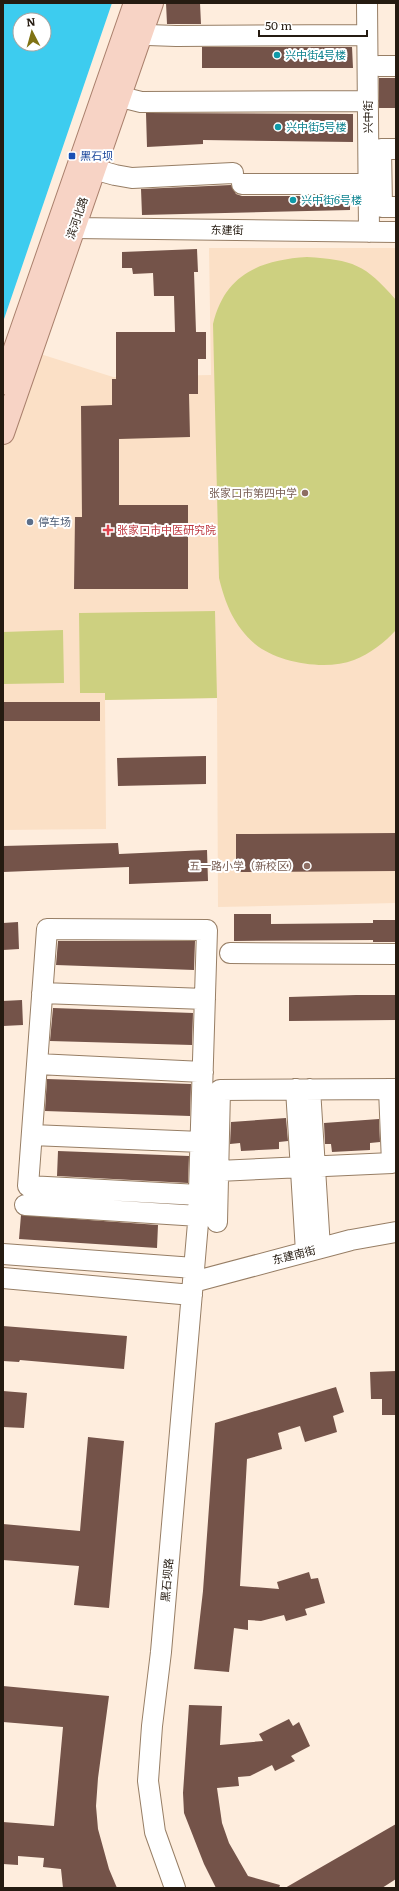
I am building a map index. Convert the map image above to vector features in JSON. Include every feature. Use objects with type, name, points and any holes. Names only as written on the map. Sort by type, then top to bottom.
[{"type":"main road","name":"滨河北路","points":[[134,31],[135,3]]},
{"type":"main road","name":"滨河北路","points":[[3,433],[66,227],[111,95],[134,31],[152,3]]},
{"type":"main road","name":"滨河北路","points":[[3,383],[66,227]]},
{"type":"street","name":"兴中街","points":[[367,3],[369,232]]},
{"type":"street","points":[[134,31],[176,36],[367,35]]},
{"type":"street","points":[[111,95],[141,102],[368,101]]},
{"type":"street","points":[[396,149],[381,149],[382,207],[396,207]]},
{"type":"street","points":[[86,168],[132,178],[237,178],[368,184]]},
{"type":"street","name":"东建街","points":[[66,227],[396,232]]},
{"type":"street","points":[[199,1195],[28,1186],[47,929],[207,930],[199,1195],[208,1219]]},
{"type":"street","points":[[230,953],[396,954]]},
{"type":"street","points":[[42,993],[205,999]]},
{"type":"street","points":[[37,1064],[203,1072]]},
{"type":"street","points":[[208,1219],[218,1171],[220,1090],[392,1088],[392,1163],[218,1171]]},
{"type":"street","points":[[303,1089],[313,1250]]},
{"type":"street","points":[[32,1135],[201,1142]]},
{"type":"street","points":[[25,1204],[208,1219]]},
{"type":"street","name":"黑石坝路","points":[[176,1888],[155,1832],[148,1781],[152,1726],[161,1652],[193,1282],[208,1219]]},
{"type":"street","name":"东建南街","points":[[3,1278],[193,1282],[351,1240],[396,1232]]},
{"type":"street","name":"东建南街","points":[[3,1254],[193,1282]]},
{"type":"shaded area","points":[[209,248],[396,248],[396,903],[218,907],[217,698],[105,700],[106,829],[3,830],[3,448],[34,352],[113,377],[211,375]]},
{"type":"green space","name":"张家口市第四中学","points":[[307,257],[336,260],[357,266],[366,271],[396,300],[396,630],[382,643],[366,654],[354,660],[330,665],[316,665],[289,660],[265,651],[255,644],[241,630],[231,614],[219,578],[213,324],[226,293],[247,273],[260,266],[274,262]]},
{"type":"green space","points":[[215,611],[217,698],[105,700],[105,693],[80,693],[79,613]]},
{"type":"green space","points":[[63,630],[64,683],[3,684],[3,632]]},
{"type":"water","points":[[3,3],[112,3],[3,322]]},
{"type":"building","points":[[166,3],[200,3],[201,24],[167,24]]},
{"type":"building","name":"兴中街4号楼","points":[[202,47],[352,47],[353,68],[202,68]]},
{"type":"building","points":[[379,78],[396,78],[396,108],[379,108]]},
{"type":"building","name":"兴中街5号楼","points":[[146,113],[353,114],[353,142],[203,140],[203,144],[147,147]]},
{"type":"building","points":[[231,185],[236,194],[242,196],[350,196],[350,210],[142,215],[141,189]]},
{"type":"building","points":[[197,249],[198,272],[194,272],[196,332],[206,332],[206,359],[198,359],[198,394],[189,394],[190,437],[119,439],[119,505],[188,505],[188,589],[74,589],[75,517],[82,517],[81,406],[112,405],[112,379],[116,379],[116,332],[175,332],[174,296],[154,296],[153,273],[133,274],[132,268],[122,268],[122,252]]},
{"type":"building","points":[[3,702],[100,702],[100,721],[3,721]]},
{"type":"building","points":[[206,756],[206,784],[118,786],[117,758]]},
{"type":"building","points":[[396,833],[396,871],[236,872],[236,834]]},
{"type":"building","points":[[118,843],[119,854],[207,850],[208,881],[129,884],[129,867],[3,872],[3,846]]},
{"type":"building","points":[[234,914],[271,914],[271,924],[373,923],[373,920],[396,920],[396,942],[373,942],[373,940],[234,941]]},
{"type":"building","points":[[18,922],[19,949],[3,950],[3,923]]},
{"type":"building","points":[[58,941],[195,941],[194,970],[56,965]]},
{"type":"building","points":[[396,995],[396,1020],[289,1021],[289,997]]},
{"type":"building","points":[[22,1000],[23,1025],[3,1026],[3,1001]]},
{"type":"building","points":[[53,1008],[193,1013],[192,1045],[50,1041]]},
{"type":"building","points":[[47,1079],[191,1084],[190,1116],[45,1111]]},
{"type":"building","points":[[286,1118],[288,1141],[279,1142],[279,1149],[241,1151],[240,1143],[230,1144],[231,1122]]},
{"type":"building","points":[[379,1119],[380,1142],[370,1143],[370,1150],[332,1152],[331,1144],[325,1144],[324,1123]]},
{"type":"building","points":[[58,1151],[189,1156],[188,1183],[57,1176]]},
{"type":"building","points":[[21,1215],[158,1225],[157,1248],[19,1239]]},
{"type":"building","points":[[3,1326],[127,1336],[124,1369],[20,1360],[19,1362],[3,1361]]},
{"type":"building","points":[[396,1371],[396,1415],[382,1415],[382,1399],[371,1399],[370,1372]]},
{"type":"building","points":[[336,1387],[344,1412],[333,1416],[337,1432],[305,1442],[300,1426],[278,1433],[282,1449],[247,1459],[240,1586],[279,1589],[277,1582],[309,1572],[311,1579],[318,1578],[325,1603],[305,1609],[307,1615],[286,1621],[284,1615],[261,1621],[248,1620],[248,1630],[234,1628],[229,1672],[194,1669],[203,1591],[215,1423]]},
{"type":"building","points":[[3,1391],[27,1393],[24,1428],[3,1427]]},
{"type":"building","points":[[88,1437],[124,1441],[109,1608],[74,1605],[79,1566],[3,1560],[3,1524],[80,1531]]},
{"type":"building","points":[[3,1686],[109,1696],[98,1778],[96,1806],[98,1829],[109,1869],[117,1888],[63,1888],[61,1869],[43,1867],[44,1858],[18,1856],[18,1865],[3,1864],[3,1822],[54,1826],[63,1727],[3,1722]]},
{"type":"building","points":[[189,1705],[222,1706],[220,1745],[263,1741],[259,1734],[289,1719],[293,1726],[299,1722],[310,1746],[291,1756],[295,1761],[275,1771],[272,1765],[250,1776],[238,1777],[239,1786],[217,1788],[222,1823],[229,1843],[248,1876],[280,1885],[279,1888],[216,1888],[204,1864],[184,1813],[183,1793]]},
{"type":"building","points":[[396,1824],[396,1879],[382,1888],[285,1888]]},
{"type":"place","name":"兴中街4号楼","points":[[277,55]]},
{"type":"place","name":"兴中街5号楼","points":[[278,127]]},
{"type":"place","name":"黑石坝","points":[[72,156]]},
{"type":"place","name":"兴中街6号楼","points":[[293,200]]},
{"type":"place","name":"张家口市第四中学","points":[[305,493]]},
{"type":"place","name":"停车场","points":[[30,522]]},
{"type":"place","name":"张家口市中医研究院","points":[[108,530]]},
{"type":"place","name":"五一路小学（新校区）","points":[[307,866]]}]
